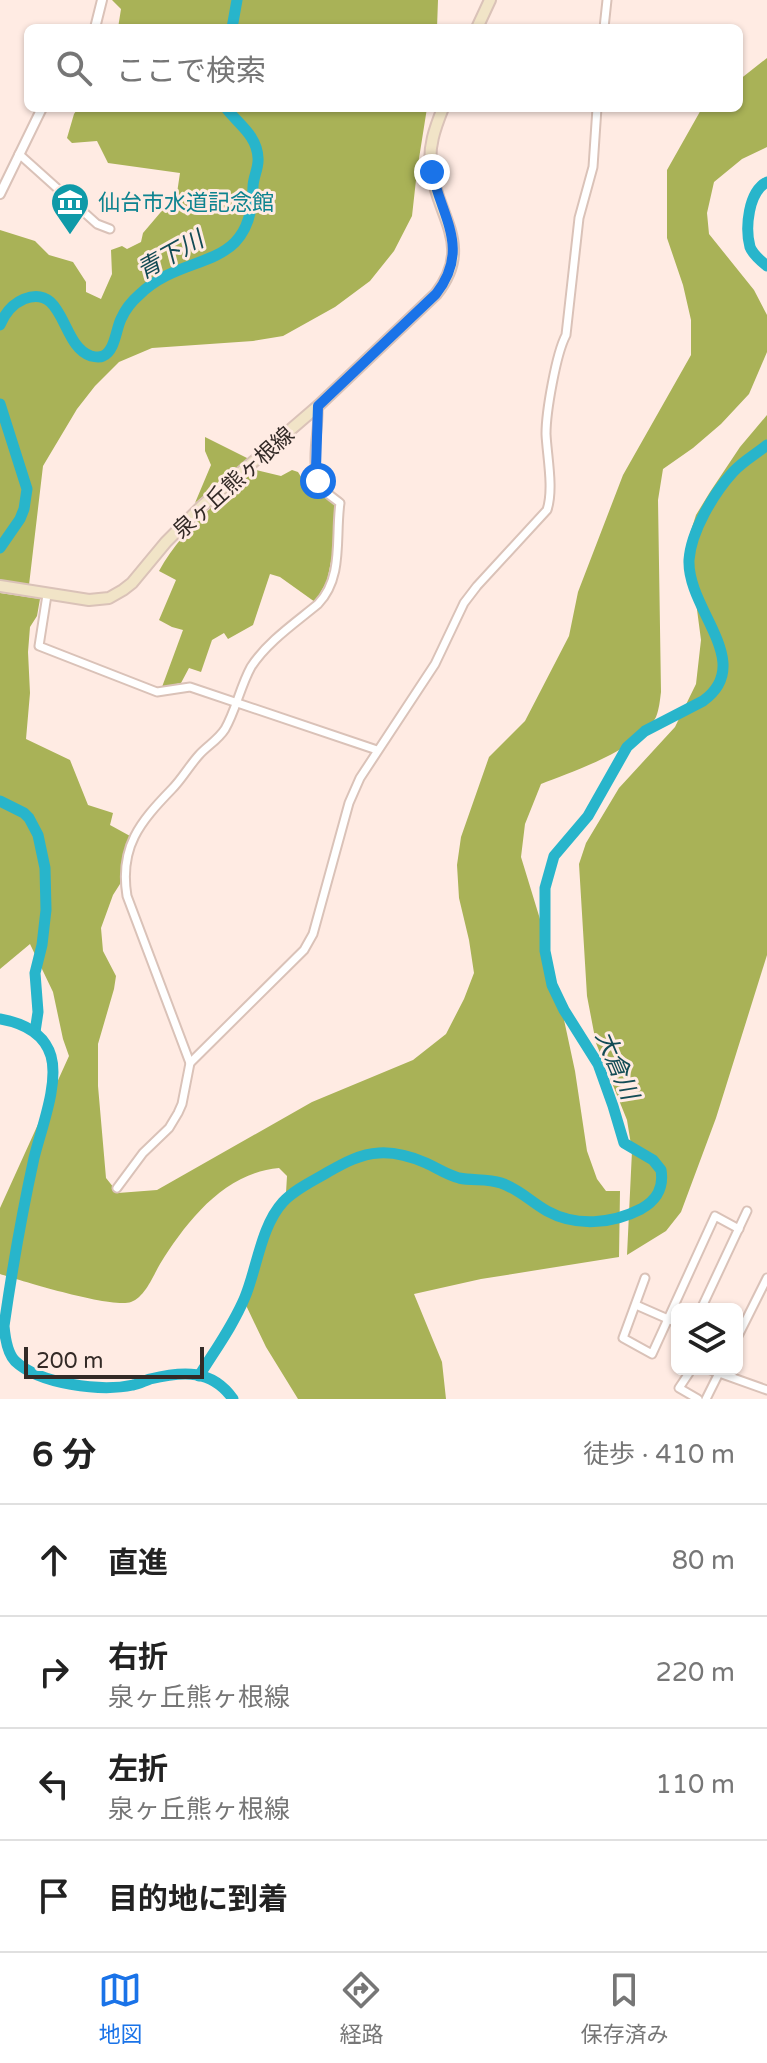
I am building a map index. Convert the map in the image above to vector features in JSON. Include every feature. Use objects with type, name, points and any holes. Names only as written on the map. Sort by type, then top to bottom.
[{"type":"main road","points":[[479,24],[490,0]]},
{"type":"main road","name":"泉ヶ丘熊ヶ根線","points":[[0,586],[95,600],[109,598],[123,590],[202,506],[318,406],[444,284],[453,258],[451,230],[431,166],[433,134],[441,112]]},
{"type":"street","points":[[96,24],[102,0]]},
{"type":"street","points":[[604,24],[607,0]]},
{"type":"street","points":[[0,194],[40,112]]},
{"type":"street","points":[[190,1063],[304,950],[349,803],[360,778],[435,664],[464,603],[547,510],[546,424],[559,347],[566,335],[579,218],[593,167],[597,112]]},
{"type":"street","points":[[19,154],[97,224],[110,229]]},
{"type":"street","points":[[117,1188],[143,1153],[169,1128],[178,1113],[190,1063],[131,910],[124,882],[129,847],[146,815],[225,729],[247,676],[260,654],[326,596],[337,561],[340,503],[325,492],[318,481],[318,406]]},
{"type":"street","points":[[47,595],[39,646],[157,692],[190,687],[377,750]]},
{"type":"street","points":[[704,1303],[747,1211]]},
{"type":"street","points":[[645,1278],[623,1338],[652,1354],[715,1216],[739,1229]]},
{"type":"street","points":[[743,1326],[767,1278]]},
{"type":"street","points":[[636,1305],[671,1320]]},
{"type":"street","points":[[688,1375],[679,1388],[698,1399]]},
{"type":"street","points":[[706,1399],[718,1375]]},
{"type":"street","points":[[730,1375],[767,1390]]},
{"type":"green space","points":[[112,0],[438,0],[437,24],[119,24],[121,9]]},
{"type":"green space","points":[[767,58],[767,147],[742,159],[714,182],[707,213],[709,234],[754,290],[767,315],[767,352],[749,394],[721,424],[663,469],[658,500],[661,692],[656,717],[648,729],[621,749],[541,784],[525,824],[521,857],[547,942],[575,1071],[587,1151],[597,1179],[606,1191],[620,1191],[619,1257],[481,1279],[414,1294],[442,1362],[446,1399],[298,1399],[266,1347],[243,1299],[252,1261],[286,1193],[287,1176],[279,1168],[241,1179],[209,1202],[182,1232],[144,1291],[131,1302],[87,1298],[0,1274],[0,1208],[69,1056],[53,992],[30,944],[0,969],[0,593],[40,599],[37,616],[30,627],[26,739],[70,760],[88,805],[113,813],[110,825],[130,836],[120,884],[101,928],[103,951],[116,976],[98,1044],[98,1086],[106,1178],[118,1193],[157,1190],[312,1102],[413,1060],[446,1034],[474,973],[459,898],[457,865],[461,837],[489,757],[525,721],[569,636],[578,592],[623,475],[691,355],[691,320],[667,238],[667,170],[700,112],[743,112],[743,77]]},
{"type":"green space","points":[[426,112],[412,216],[394,251],[370,281],[335,307],[283,336],[152,348],[119,362],[95,386],[77,409],[43,466],[29,585],[0,580],[0,230],[35,241],[49,255],[73,262],[86,282],[86,292],[101,299],[112,274],[111,250],[122,246],[127,249],[141,242],[143,233],[177,193],[180,173],[108,163],[97,141],[72,143],[67,138],[74,114]]},
{"type":"green space","points":[[767,415],[767,955],[716,1118],[681,1212],[666,1231],[627,1255],[632,1151],[627,1120],[596,1043],[587,996],[579,864],[586,843],[619,788],[675,727],[696,684],[701,640],[689,574],[687,543],[696,515],[710,492],[740,447]]},
{"type":"green space","points":[[205,437],[249,459],[195,503],[211,465],[205,451]]},
{"type":"green space","points":[[256,470],[281,476],[292,470],[298,472],[303,480],[318,485],[336,505],[333,526],[335,542],[327,581],[315,602],[280,577],[270,574],[253,625],[228,639],[224,633],[212,640],[201,672],[189,668],[181,683],[162,687],[183,630],[159,620],[176,580],[159,571],[190,528]]},
{"type":"waterway","name":"青下川","points":[[233,24],[237,0]]},
{"type":"waterway","name":"青下川","points":[[0,325],[16,303],[37,296],[48,300],[55,308],[81,350],[91,356],[102,357],[110,350],[119,323],[139,295],[176,271],[229,248],[241,235],[250,215],[258,162],[251,136],[230,112]]},
{"type":"waterway","name":"大倉川","points":[[767,182],[752,202],[748,230],[751,250],[767,266]]},
{"type":"waterway","name":"青下川","points":[[0,404],[27,489],[20,519],[0,548]]},
{"type":"waterway","name":"大倉川","points":[[199,1376],[240,1308],[264,1235],[283,1202],[299,1189],[352,1160],[379,1153],[409,1157],[459,1178],[501,1183],[547,1211],[570,1220],[594,1222],[618,1218],[647,1205],[658,1193],[661,1170],[653,1160],[624,1143],[598,1064],[552,985],[545,951],[545,888],[554,856],[588,816],[627,747],[645,731],[703,701],[718,686],[723,670],[721,653],[691,579],[691,549],[699,525],[718,491],[737,468],[767,445]]},
{"type":"waterway","name":"青下川","points":[[0,801],[29,818],[38,835],[45,868],[46,910],[35,973],[38,1012],[35,1032]]},
{"type":"waterway","points":[[0,1019],[17,1023],[38,1035],[48,1048],[53,1067],[51,1093],[25,1200],[4,1326],[12,1358],[26,1369],[54,1381],[88,1387],[120,1387],[162,1376],[196,1375],[216,1382],[233,1399]]},
{"type":"place","name":"仙台市水道記念館","points":[[70,236]]},
{"type":"route","points":[[318,481],[318,406],[436,294],[452,266],[451,230],[432,172]]}]
